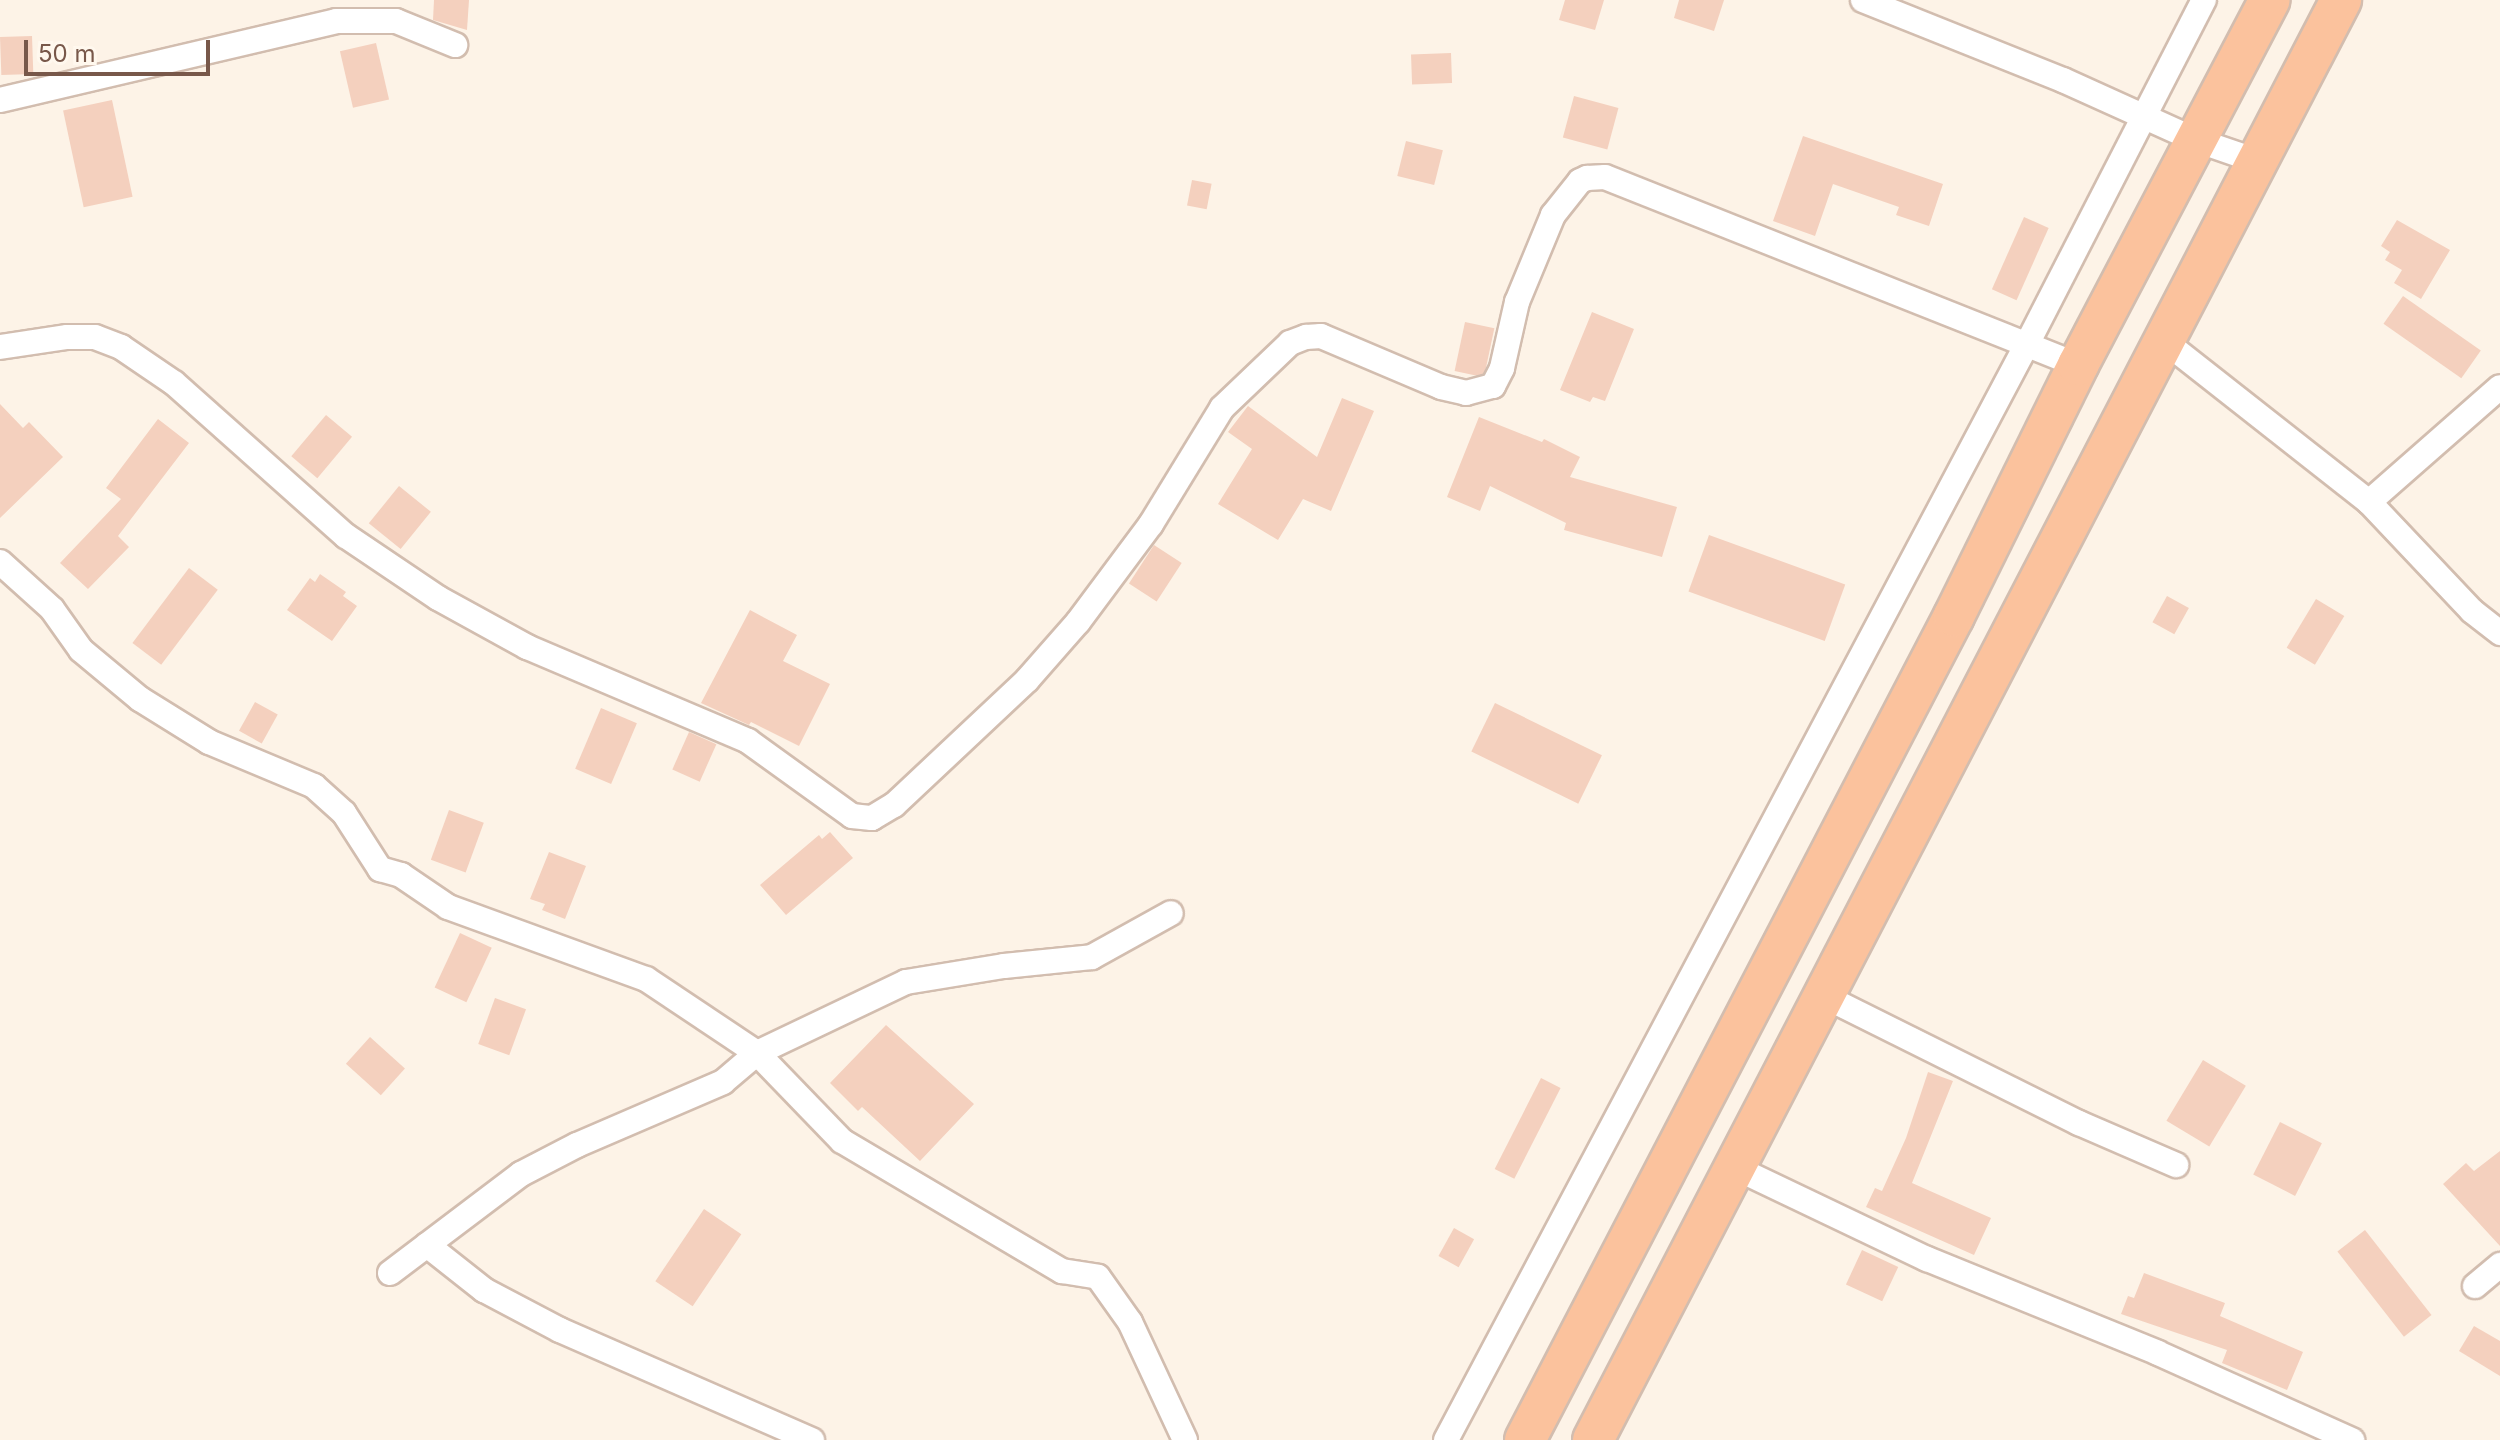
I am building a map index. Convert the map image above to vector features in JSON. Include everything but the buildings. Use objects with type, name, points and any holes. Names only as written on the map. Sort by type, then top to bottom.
[{"type":"highway","points":[[1525,1440],[1954,616],[2078,365],[2270,0]]},
{"type":"highway","points":[[1593,1440],[2341,0]]},
{"type":"street","points":[[1863,0],[1915,18],[2196,140],[2257,161]]},
{"type":"street","points":[[1446,1440],[2026,346],[2204,0]]},
{"type":"street","points":[[0,100],[336,21],[396,21],[455,45]]},
{"type":"street","points":[[0,347],[67,337],[95,337],[121,347],[174,383],[346,536],[438,598],[527,647],[748,741],[852,816],[872,818],[894,805],[1027,680],[1078,622],[1151,524],[1222,408],[1290,343],[1321,336],[1441,387],[1466,393],[1493,386],[1502,368],[1517,302],[1553,215],[1580,181],[1587,178],[1605,177],[2078,365]]},
{"type":"street","points":[[2163,340],[2369,502],[2472,611],[2500,633]]},
{"type":"street","points":[[2369,502],[2500,387]]},
{"type":"street","points":[[0,562],[52,609],[81,650],[140,699],[209,742],[314,786],[344,813],[380,869],[401,875],[448,907],[646,979],[757,1053],[842,1141],[1062,1271],[1098,1277],[1130,1322],[1185,1440]]},
{"type":"street","points":[[390,1273],[521,1174],[577,1145],[723,1082],[757,1053],[906,982],[1004,966],[1092,957],[1171,913]]},
{"type":"street","points":[[1824,996],[2079,1123],[2176,1165]]},
{"type":"street","points":[[1734,1167],[1927,1259],[2158,1353],[2352,1440]]},
{"type":"street","points":[[427,1245],[484,1290],[560,1330],[812,1440]]},
{"type":"street","points":[[2475,1286],[2500,1265]]}]
